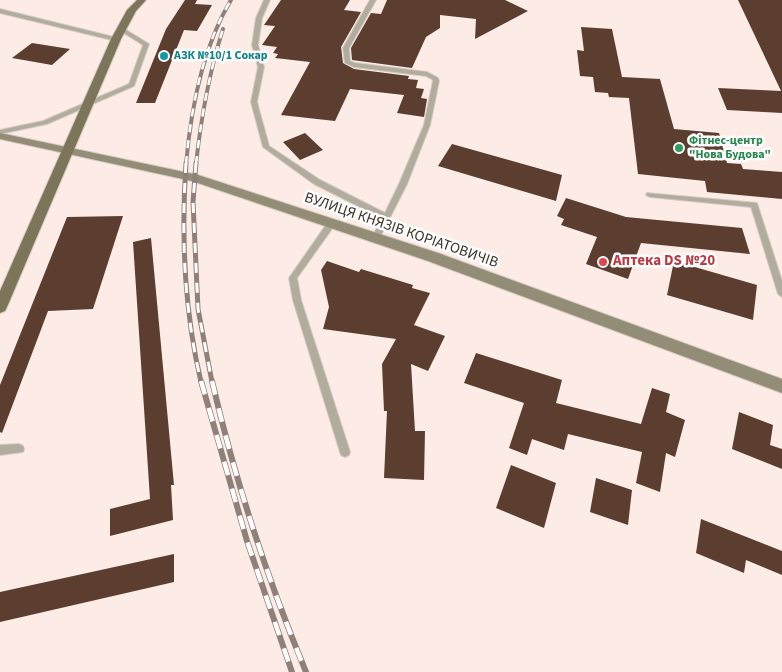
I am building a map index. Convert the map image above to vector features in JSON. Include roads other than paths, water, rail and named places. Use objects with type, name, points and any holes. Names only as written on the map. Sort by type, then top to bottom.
[{"type":"main road","points":[[0,307],[66,150],[116,39],[132,10],[142,0]]},
{"type":"main road","name":"ВУЛИЦЯ КНЯЗІВ КОРІАТОВИЧІВ","points":[[0,136],[194,178],[433,257],[782,386]]},
{"type":"lane","points":[[267,0],[259,18],[255,45],[261,67],[254,102],[266,147],[317,182],[387,217]]},
{"type":"lane","points":[[373,0],[346,48],[348,62],[354,65],[427,74],[436,81],[426,125],[403,184],[375,239]]},
{"type":"lane","points":[[0,11],[116,39]]},
{"type":"lane","points":[[0,132],[45,123],[132,85],[146,44],[121,29]]},
{"type":"lane","points":[[650,195],[754,205],[782,294]]},
{"type":"lane","points":[[332,224],[293,278],[297,300],[345,452]]},
{"type":"lane","points":[[0,450],[19,449]]},
{"type":"railway","points":[[186,164],[191,122],[205,58],[212,38],[231,0]]},
{"type":"railway","points":[[196,164],[206,96],[223,29]]},
{"type":"railway","points":[[186,163],[185,273],[187,301],[201,382]]},
{"type":"railway","points":[[196,163],[193,202],[198,309],[212,382]]},
{"type":"railway","points":[[201,381],[247,541],[292,672]]},
{"type":"railway","points":[[212,381],[231,455],[253,528],[278,601],[306,672]]},
{"type":"place","name":"АЗК №10/1 Сокар","points":[[164,56]]},
{"type":"place","name":"Фітнес-центр \"Нова Будова\"","points":[[679,148]]},
{"type":"place","name":"Аптека DS №20","points":[[603,262]]}]
